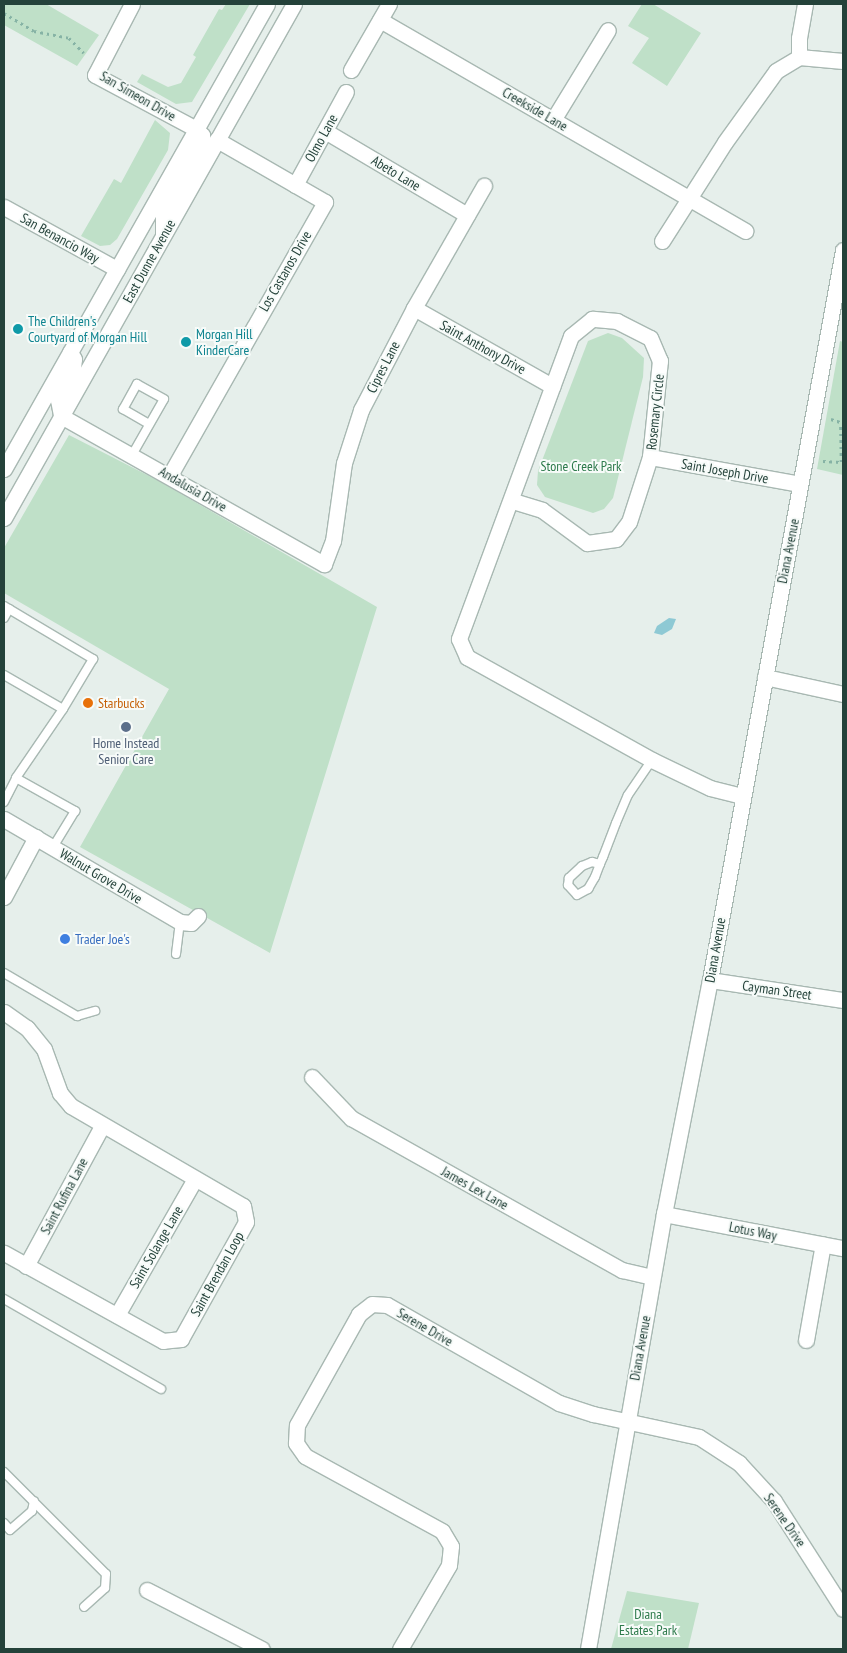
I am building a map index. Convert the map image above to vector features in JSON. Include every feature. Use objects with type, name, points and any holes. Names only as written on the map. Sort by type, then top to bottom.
[{"type":"street","name":"San Simeon Drive","points":[[132,4],[95,74],[196,129]]},
{"type":"street","name":"East Dunne Avenue","points":[[4,469],[267,4]]},
{"type":"street","name":"East Dunne Avenue","points":[[4,518],[294,4]]},
{"type":"street","points":[[351,70],[389,4]]},
{"type":"street","points":[[799,57],[799,38],[805,4]]},
{"type":"street","name":"Creekside Lane","points":[[380,20],[746,231]]},
{"type":"street","points":[[553,120],[608,30]]},
{"type":"street","points":[[662,241],[691,199],[725,142],[776,71],[799,57],[843,62]]},
{"type":"street","name":"Olmo Lane","points":[[295,185],[346,92]]},
{"type":"street","points":[[163,236],[163,210],[202,140],[202,135],[196,129]]},
{"type":"street","name":"Abeto Lane","points":[[325,132],[466,215]]},
{"type":"street","name":"Los Castanos Drive","points":[[170,475],[325,202],[217,140]]},
{"type":"street","name":"Cipres Lane","points":[[324,564],[333,541],[344,463],[361,410],[414,308],[484,186]]},
{"type":"street","name":"San Benancio Way","points":[[4,207],[117,269]]},
{"type":"street","name":"Diana Avenue","points":[[588,1649],[652,1277],[710,980],[843,250]]},
{"type":"street","name":"Saint Anthony Drive","points":[[414,308],[552,386]]},
{"type":"street","name":"Rosemary Circle","points":[[513,501],[542,510],[587,542],[616,539],[629,522],[650,457],[660,361],[650,338],[617,321],[592,319],[571,336],[513,501],[472,597],[459,639],[467,657],[652,760],[710,788],[743,796]]},
{"type":"street","points":[[61,416],[58,400],[73,368],[74,359],[70,352]]},
{"type":"street","name":"Andalusia Drive","points":[[61,416],[170,475],[324,564]]},
{"type":"street","name":"Saint Joseph Drive","points":[[650,457],[800,484]]},
{"type":"street","points":[[764,677],[843,694]]},
{"type":"street","name":"Walnut Grove Drive","points":[[4,819],[180,922]]},
{"type":"street","points":[[4,898],[36,837]]},
{"type":"street","points":[[180,922],[191,923],[198,916]]},
{"type":"street","name":"Cayman Street","points":[[710,980],[843,1000]]},
{"type":"street","name":"Saint Brendan Loop","points":[[4,1253],[163,1341],[181,1339],[246,1222],[243,1206],[102,1126],[71,1106],[60,1093],[44,1049],[27,1028],[6,1018]]},
{"type":"street","name":"James Lex Lane","points":[[312,1078],[351,1118],[622,1270],[652,1277]]},
{"type":"street","name":"Saint Rufina Lane","points":[[26,1266],[102,1126]]},
{"type":"street","name":"Saint Solange Lane","points":[[117,1315],[195,1179]]},
{"type":"street","name":"Lotus Way","points":[[664,1214],[843,1248]]},
{"type":"street","points":[[806,1340],[822,1244]]},
{"type":"street","name":"Serene Drive","points":[[400,1649],[450,1565],[451,1546],[442,1531],[305,1456],[296,1443],[297,1425],[358,1314],[372,1304],[387,1305],[559,1403],[699,1437],[739,1463],[774,1501],[843,1609]]},
{"type":"street","points":[[147,1590],[262,1649]]},
{"type":"lane","points":[[132,454],[164,399],[137,384],[123,409],[149,424]]},
{"type":"lane","points":[[4,618],[6,608],[93,659],[63,709],[16,778],[4,802]]},
{"type":"lane","points":[[4,675],[63,709]]},
{"type":"lane","points":[[600,864],[592,862],[582,866],[568,878],[568,885],[577,895],[588,889],[600,864],[628,796],[652,760]]},
{"type":"lane","points":[[16,778],[75,811],[53,847]]},
{"type":"lane","points":[[176,954],[180,922]]},
{"type":"lane","points":[[4,973],[77,1016],[95,1011]]},
{"type":"lane","points":[[4,1299],[161,1389]]},
{"type":"lane","points":[[4,1472],[106,1574],[104,1588],[84,1607]]},
{"type":"lane","points":[[4,1523],[10,1530],[32,1511],[34,1501]]},
{"type":"path","points":[[4,13],[34,31],[69,38],[84,53]]},
{"type":"path","points":[[823,461],[842,462],[842,423],[831,419]]},
{"type":"green space","points":[[4,4],[46,4],[99,35],[77,66],[4,25]]},
{"type":"green space","points":[[226,4],[250,4],[192,102],[176,104],[137,82],[142,74],[168,87],[181,83],[196,57],[193,55],[219,9],[222,10]]},
{"type":"green space","points":[[642,4],[653,4],[701,33],[667,86],[632,63],[649,38],[628,26]]},
{"type":"green space","points":[[155,120],[170,133],[168,150],[117,239],[110,245],[100,246],[81,236],[114,179],[121,183]]},
{"type":"green space","name":"Stone Creek Park","points":[[608,333],[622,338],[644,358],[643,377],[613,498],[604,509],[593,513],[545,497],[537,485],[538,471],[588,341]]},
{"type":"green space","points":[[840,341],[843,342],[843,475],[817,469]]},
{"type":"green space","points":[[69,435],[157,480],[377,607],[270,953],[80,847],[169,689],[4,593],[4,548]]},
{"type":"green space","name":"Diana Estates Park","points":[[627,1591],[699,1603],[688,1649],[611,1649]]},
{"type":"water","points":[[669,618],[676,619],[672,629],[662,635],[654,633],[657,626]]},
{"type":"place","name":"The Children's Courtyard of Morgan Hill","points":[[18,329]]},
{"type":"place","name":"Morgan Hill KinderCare","points":[[186,342]]},
{"type":"place","name":"Starbucks","points":[[88,703]]},
{"type":"place","name":"Home Instead Senior Care","points":[[126,727]]},
{"type":"place","name":"Trader Joe's","points":[[65,939]]}]
